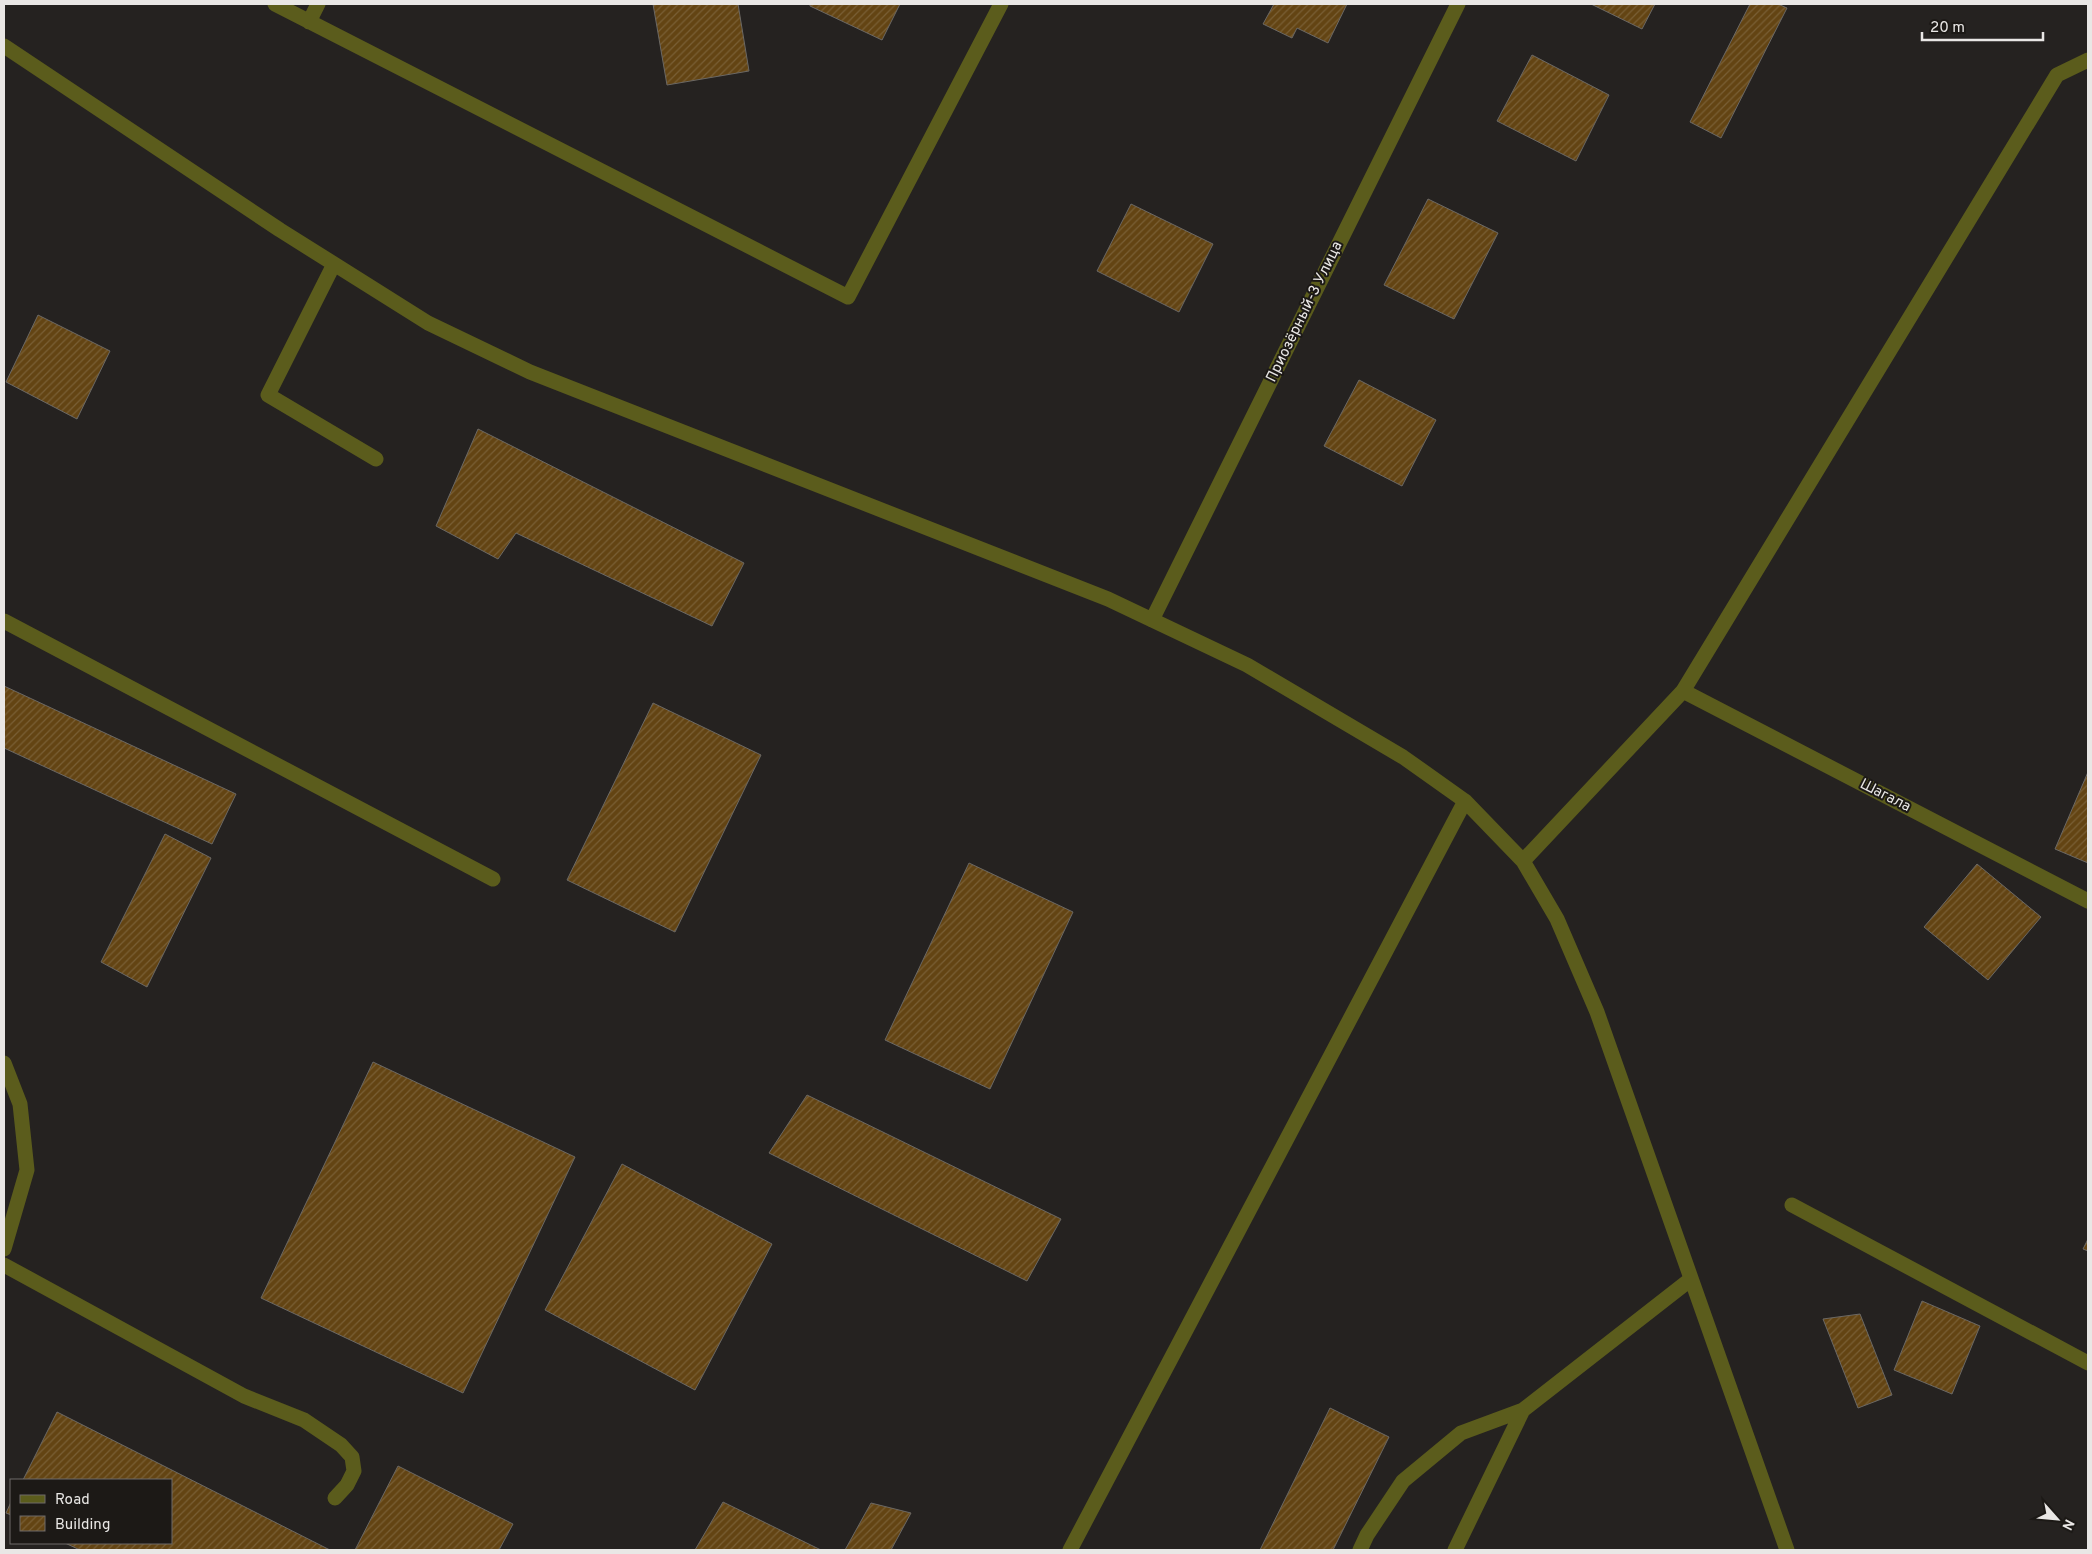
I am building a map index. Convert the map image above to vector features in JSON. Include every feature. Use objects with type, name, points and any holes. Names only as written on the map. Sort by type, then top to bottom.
[{"type":"street","points":[[275,4],[848,297],[1001,4]]},
{"type":"street","points":[[310,22],[318,4]]},
{"type":"street","name":"Приозёрный-3 Улица","points":[[1152,620],[1458,4]]},
{"type":"street","points":[[4,46],[334,264],[428,323],[530,372],[1108,599],[1247,664],[1402,757],[1465,801],[1523,862],[1557,919],[1597,1012],[1785,1549]]},
{"type":"street","points":[[1523,862],[1683,691],[2057,75],[2088,60]]},
{"type":"street","points":[[334,264],[268,395],[376,459]]},
{"type":"street","points":[[4,621],[493,879]]},
{"type":"street","name":"Шагала","points":[[1683,691],[2088,901]]},
{"type":"street","points":[[1070,1550],[1465,801]]},
{"type":"street","points":[[4,1063],[20,1104],[27,1170],[4,1249]]},
{"type":"street","points":[[1792,1205],[2088,1363]]},
{"type":"street","points":[[4,1265],[244,1396],[304,1420],[341,1445],[352,1457],[354,1470],[347,1485],[335,1498]]},
{"type":"street","points":[[1360,1550],[1367,1535],[1403,1481],[1461,1433],[1523,1410],[1691,1279]]},
{"type":"street","points":[[1455,1550],[1523,1410]]},
{"type":"building","points":[[653,4],[738,4],[749,71],[667,85]]},
{"type":"building","points":[[810,4],[900,4],[882,40],[810,6]]},
{"type":"building","points":[[1274,4],[1347,4],[1328,43],[1297,28],[1292,38],[1263,24]]},
{"type":"building","points":[[1591,4],[1655,4],[1642,29]]},
{"type":"building","points":[[1750,4],[1778,4],[1787,8],[1721,138],[1690,122]]},
{"type":"building","points":[[1532,55],[1609,95],[1576,161],[1497,121]]},
{"type":"building","points":[[1428,199],[1498,233],[1454,319],[1384,285]]},
{"type":"building","points":[[1131,204],[1213,244],[1179,312],[1097,271]]},
{"type":"building","points":[[38,315],[110,351],[77,419],[6,382]]},
{"type":"building","points":[[1359,380],[1436,420],[1402,486],[1324,446]]},
{"type":"building","points":[[478,429],[744,563],[712,626],[516,533],[498,559],[436,526]]},
{"type":"building","points":[[4,686],[236,794],[212,844],[4,748]]},
{"type":"building","points":[[653,703],[761,755],[675,932],[567,880]]},
{"type":"building","points":[[2088,772],[2088,863],[2055,849]]},
{"type":"building","points":[[165,834],[211,858],[147,987],[101,962]]},
{"type":"building","points":[[969,863],[1073,912],[990,1089],[885,1040]]},
{"type":"building","points":[[1977,864],[2041,917],[1988,980],[1924,927]]},
{"type":"building","points":[[373,1062],[575,1157],[463,1393],[261,1298]]},
{"type":"building","points":[[807,1095],[1061,1219],[1027,1281],[769,1153]]},
{"type":"building","points":[[622,1164],[772,1244],[695,1390],[545,1310]]},
{"type":"building","points":[[2088,1239],[2088,1251],[2083,1249]]},
{"type":"building","points":[[1922,1301],[1980,1326],[1952,1394],[1894,1370]]},
{"type":"building","points":[[1860,1314],[1892,1395],[1858,1408],[1823,1319]]},
{"type":"building","points":[[1330,1408],[1389,1437],[1333,1550],[1260,1550]]},
{"type":"building","points":[[57,1412],[330,1550],[80,1550],[67,1544],[172,1544],[172,1479],[24,1479]]},
{"type":"building","points":[[398,1466],[513,1524],[499,1550],[355,1550]]},
{"type":"building","points":[[723,1502],[821,1550],[695,1550]]},
{"type":"building","points":[[871,1503],[911,1513],[891,1550],[845,1550]]},
{"type":"building","points":[[10,1504],[10,1515],[6,1513]]}]
